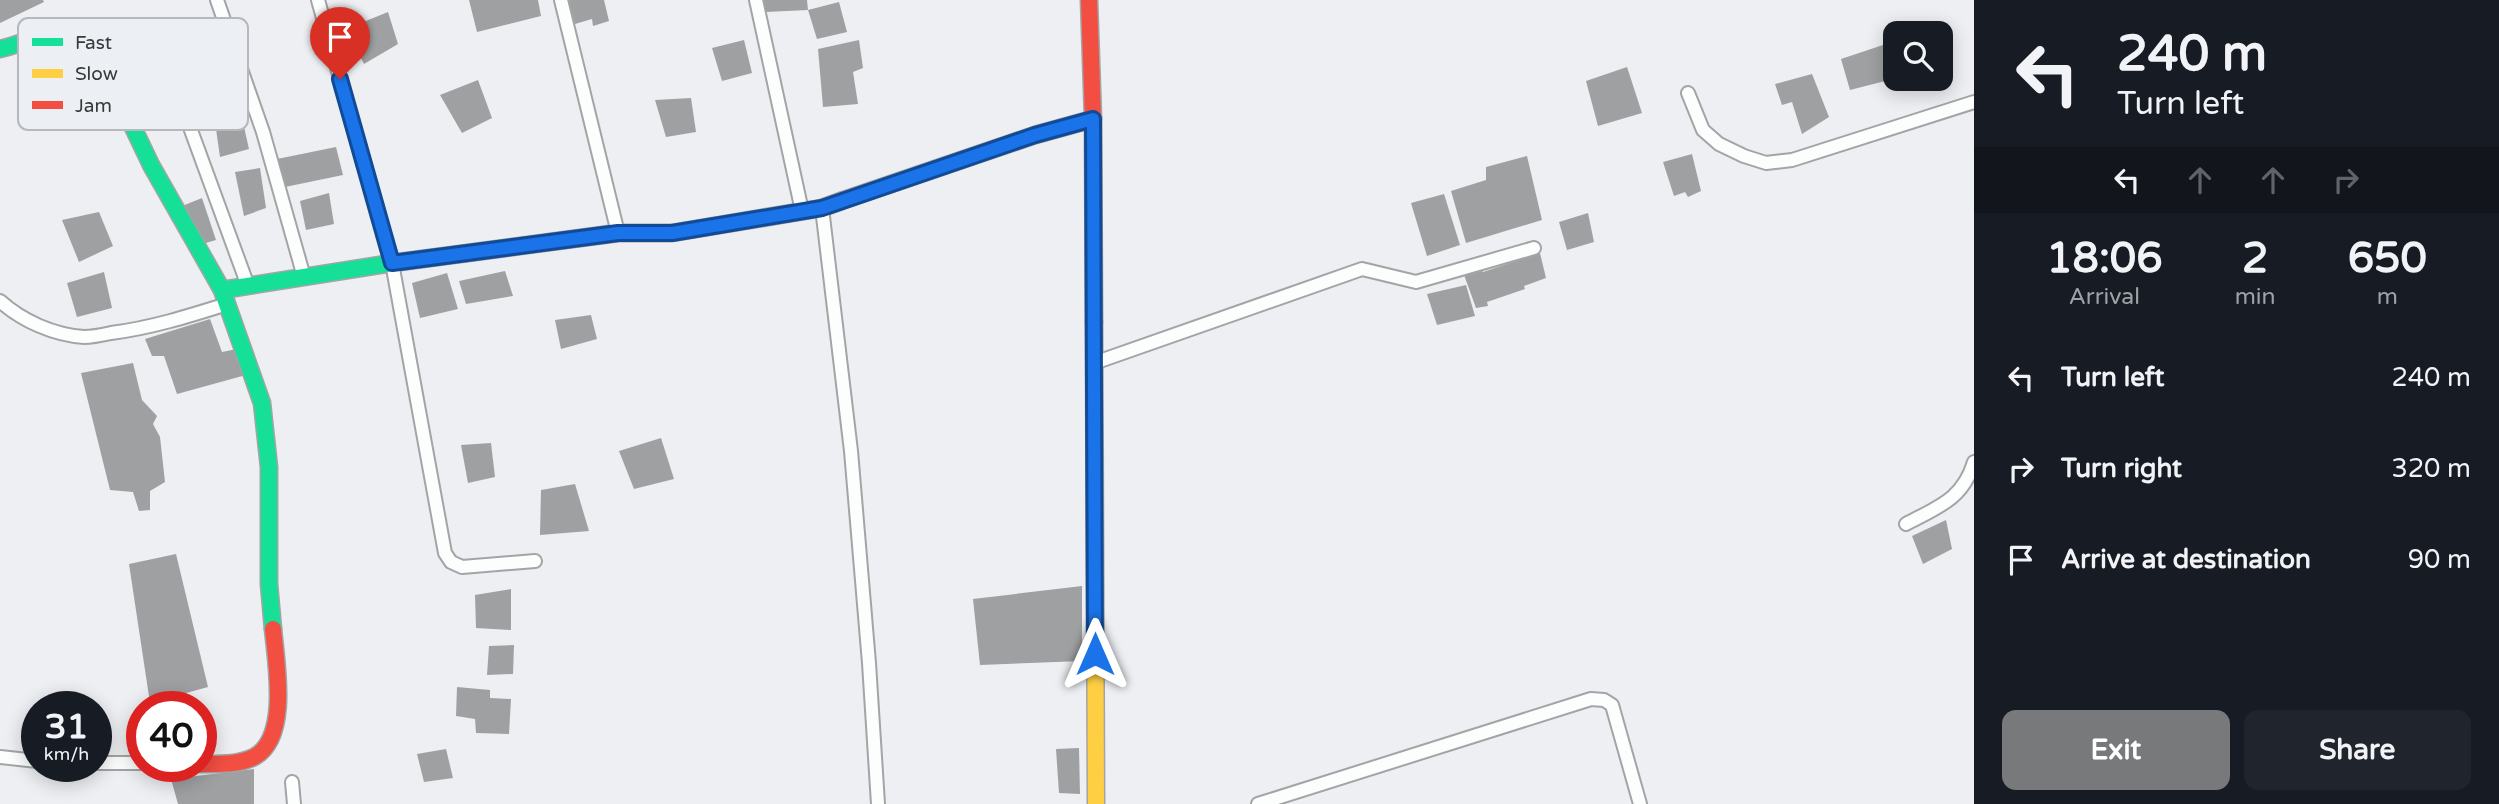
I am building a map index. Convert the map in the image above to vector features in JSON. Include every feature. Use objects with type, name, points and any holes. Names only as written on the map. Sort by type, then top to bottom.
[{"type":"street","points":[[217,0],[223,18]]},
{"type":"street","points":[[318,0],[392,263],[445,553],[451,562],[461,567],[535,561]]},
{"type":"street","points":[[561,0],[618,233]]},
{"type":"street","points":[[756,0],[802,211]]},
{"type":"street","points":[[1089,0],[1093,119],[1096,804]]},
{"type":"street","points":[[0,49],[18,46]]},
{"type":"street","points":[[248,89],[304,277]]},
{"type":"street","points":[[1688,93],[1700,125],[1710,137],[1744,156],[1766,163],[1792,160],[1974,102]]},
{"type":"street","points":[[0,301],[55,332],[86,337],[124,332],[170,321],[248,286],[392,263],[618,233],[672,233],[822,208],[1035,135],[1093,119]]},
{"type":"street","points":[[135,130],[151,165],[225,297],[262,403],[267,440],[270,584],[279,699],[272,738],[265,748],[256,756],[229,764],[217,764]]},
{"type":"street","points":[[191,130],[248,286]]},
{"type":"street","points":[[822,208],[851,451],[878,804]]},
{"type":"street","points":[[1094,363],[1362,269],[1416,282],[1534,248]]},
{"type":"street","points":[[1906,524],[1949,501],[1969,479],[1974,462]]},
{"type":"street","points":[[1258,804],[1591,699],[1604,700],[1612,705],[1640,804]]},
{"type":"street","points":[[0,757],[21,759]]},
{"type":"street","points":[[292,782],[294,804]]},
{"type":"building","points":[[0,0],[43,0],[44,2],[0,23]]},
{"type":"building","points":[[469,0],[538,0],[541,16],[477,32]]},
{"type":"building","points":[[567,0],[604,0],[609,21],[593,26],[592,19],[575,24]]},
{"type":"building","points":[[763,0],[807,0],[808,10],[766,12]]},
{"type":"building","points":[[839,2],[847,32],[817,39],[808,10]]},
{"type":"building","points":[[388,12],[398,44],[364,64],[346,29]]},
{"type":"building","points":[[744,40],[752,73],[722,81],[712,48]]},
{"type":"building","points":[[859,40],[863,68],[853,72],[858,104],[823,107],[818,49]]},
{"type":"building","points":[[1883,45],[1883,82],[1850,90],[1841,59]]},
{"type":"building","points":[[1627,67],[1642,113],[1598,126],[1586,81]]},
{"type":"building","points":[[1812,74],[1829,117],[1802,134],[1792,102],[1782,105],[1775,84]]},
{"type":"building","points":[[478,80],[492,118],[462,133],[440,95]]},
{"type":"building","points":[[691,98],[696,132],[666,137],[655,100]]},
{"type":"building","points":[[216,130],[245,130],[249,149],[220,157]]},
{"type":"building","points":[[336,147],[343,175],[285,187],[277,159]]},
{"type":"building","points":[[1692,154],[1701,191],[1688,197],[1685,192],[1674,196],[1663,162]]},
{"type":"building","points":[[1527,156],[1542,220],[1466,243],[1451,191],[1486,180],[1486,167]]},
{"type":"building","points":[[260,168],[266,208],[244,216],[235,172]]},
{"type":"building","points":[[329,193],[334,224],[306,230],[300,201]]},
{"type":"building","points":[[1444,194],[1460,245],[1427,256],[1411,203]]},
{"type":"building","points":[[202,198],[216,240],[199,245],[182,206]]},
{"type":"building","points":[[99,212],[113,246],[79,262],[62,220]]},
{"type":"building","points":[[1588,213],[1594,242],[1567,250],[1559,222]]},
{"type":"building","points":[[1540,253],[1546,278],[1524,286],[1525,289],[1487,302],[1488,306],[1476,308],[1463,272],[1481,269],[1483,272]]},
{"type":"building","points":[[505,271],[513,296],[466,304],[459,281]]},
{"type":"building","points":[[104,272],[112,308],[77,317],[67,283]]},
{"type":"building","points":[[447,273],[458,309],[420,318],[412,283]]},
{"type":"building","points":[[1466,285],[1475,316],[1437,325],[1427,294]]},
{"type":"building","points":[[591,315],[597,339],[561,349],[555,320]]},
{"type":"building","points":[[210,319],[222,352],[237,349],[246,375],[177,394],[164,356],[152,356],[145,339]]},
{"type":"building","points":[[133,363],[142,400],[157,416],[153,424],[160,437],[165,482],[150,491],[150,510],[139,511],[133,492],[110,490],[81,373]]},
{"type":"building","points":[[661,438],[674,479],[634,489],[619,451]]},
{"type":"building","points":[[491,443],[495,477],[468,483],[461,445]]},
{"type":"building","points":[[575,484],[589,531],[540,535],[541,490]]},
{"type":"building","points":[[1946,520],[1952,549],[1923,564],[1912,536]]},
{"type":"building","points":[[176,554],[208,687],[194,691],[148,691],[129,564]]},
{"type":"building","points":[[1082,586],[1082,661],[980,665],[973,599]]},
{"type":"building","points":[[511,589],[511,630],[476,628],[475,595]]},
{"type":"building","points":[[514,645],[513,674],[487,675],[489,646]]},
{"type":"building","points":[[457,687],[490,690],[490,698],[511,699],[509,734],[476,733],[475,719],[456,716]]},
{"type":"building","points":[[1079,748],[1080,794],[1059,793],[1056,749]]},
{"type":"building","points":[[446,749],[453,778],[424,782],[417,754]]},
{"type":"building","points":[[254,769],[254,804],[178,804],[172,782],[217,782],[217,773]]},
{"type":"traffic: fast","points":[[0,49],[18,43]]},
{"type":"traffic: fast","points":[[134,130],[151,165],[222,290],[262,403],[269,467],[269,584],[273,629]]},
{"type":"traffic: fast","points":[[222,290],[392,263],[618,233],[672,233],[822,208],[841,201]]},
{"type":"traffic: slow","points":[[1094,322],[1096,804]]},
{"type":"traffic: jam","points":[[1089,0],[1093,119],[1094,322]]},
{"type":"traffic: jam","points":[[841,201],[1035,135],[1093,119]]},
{"type":"traffic: jam","points":[[217,764],[254,757],[265,747],[273,734],[278,698],[273,629]]},
{"type":"route","points":[[340,79],[392,263],[618,233],[672,233],[822,208],[1035,135],[1093,119],[1095,654]]}]
